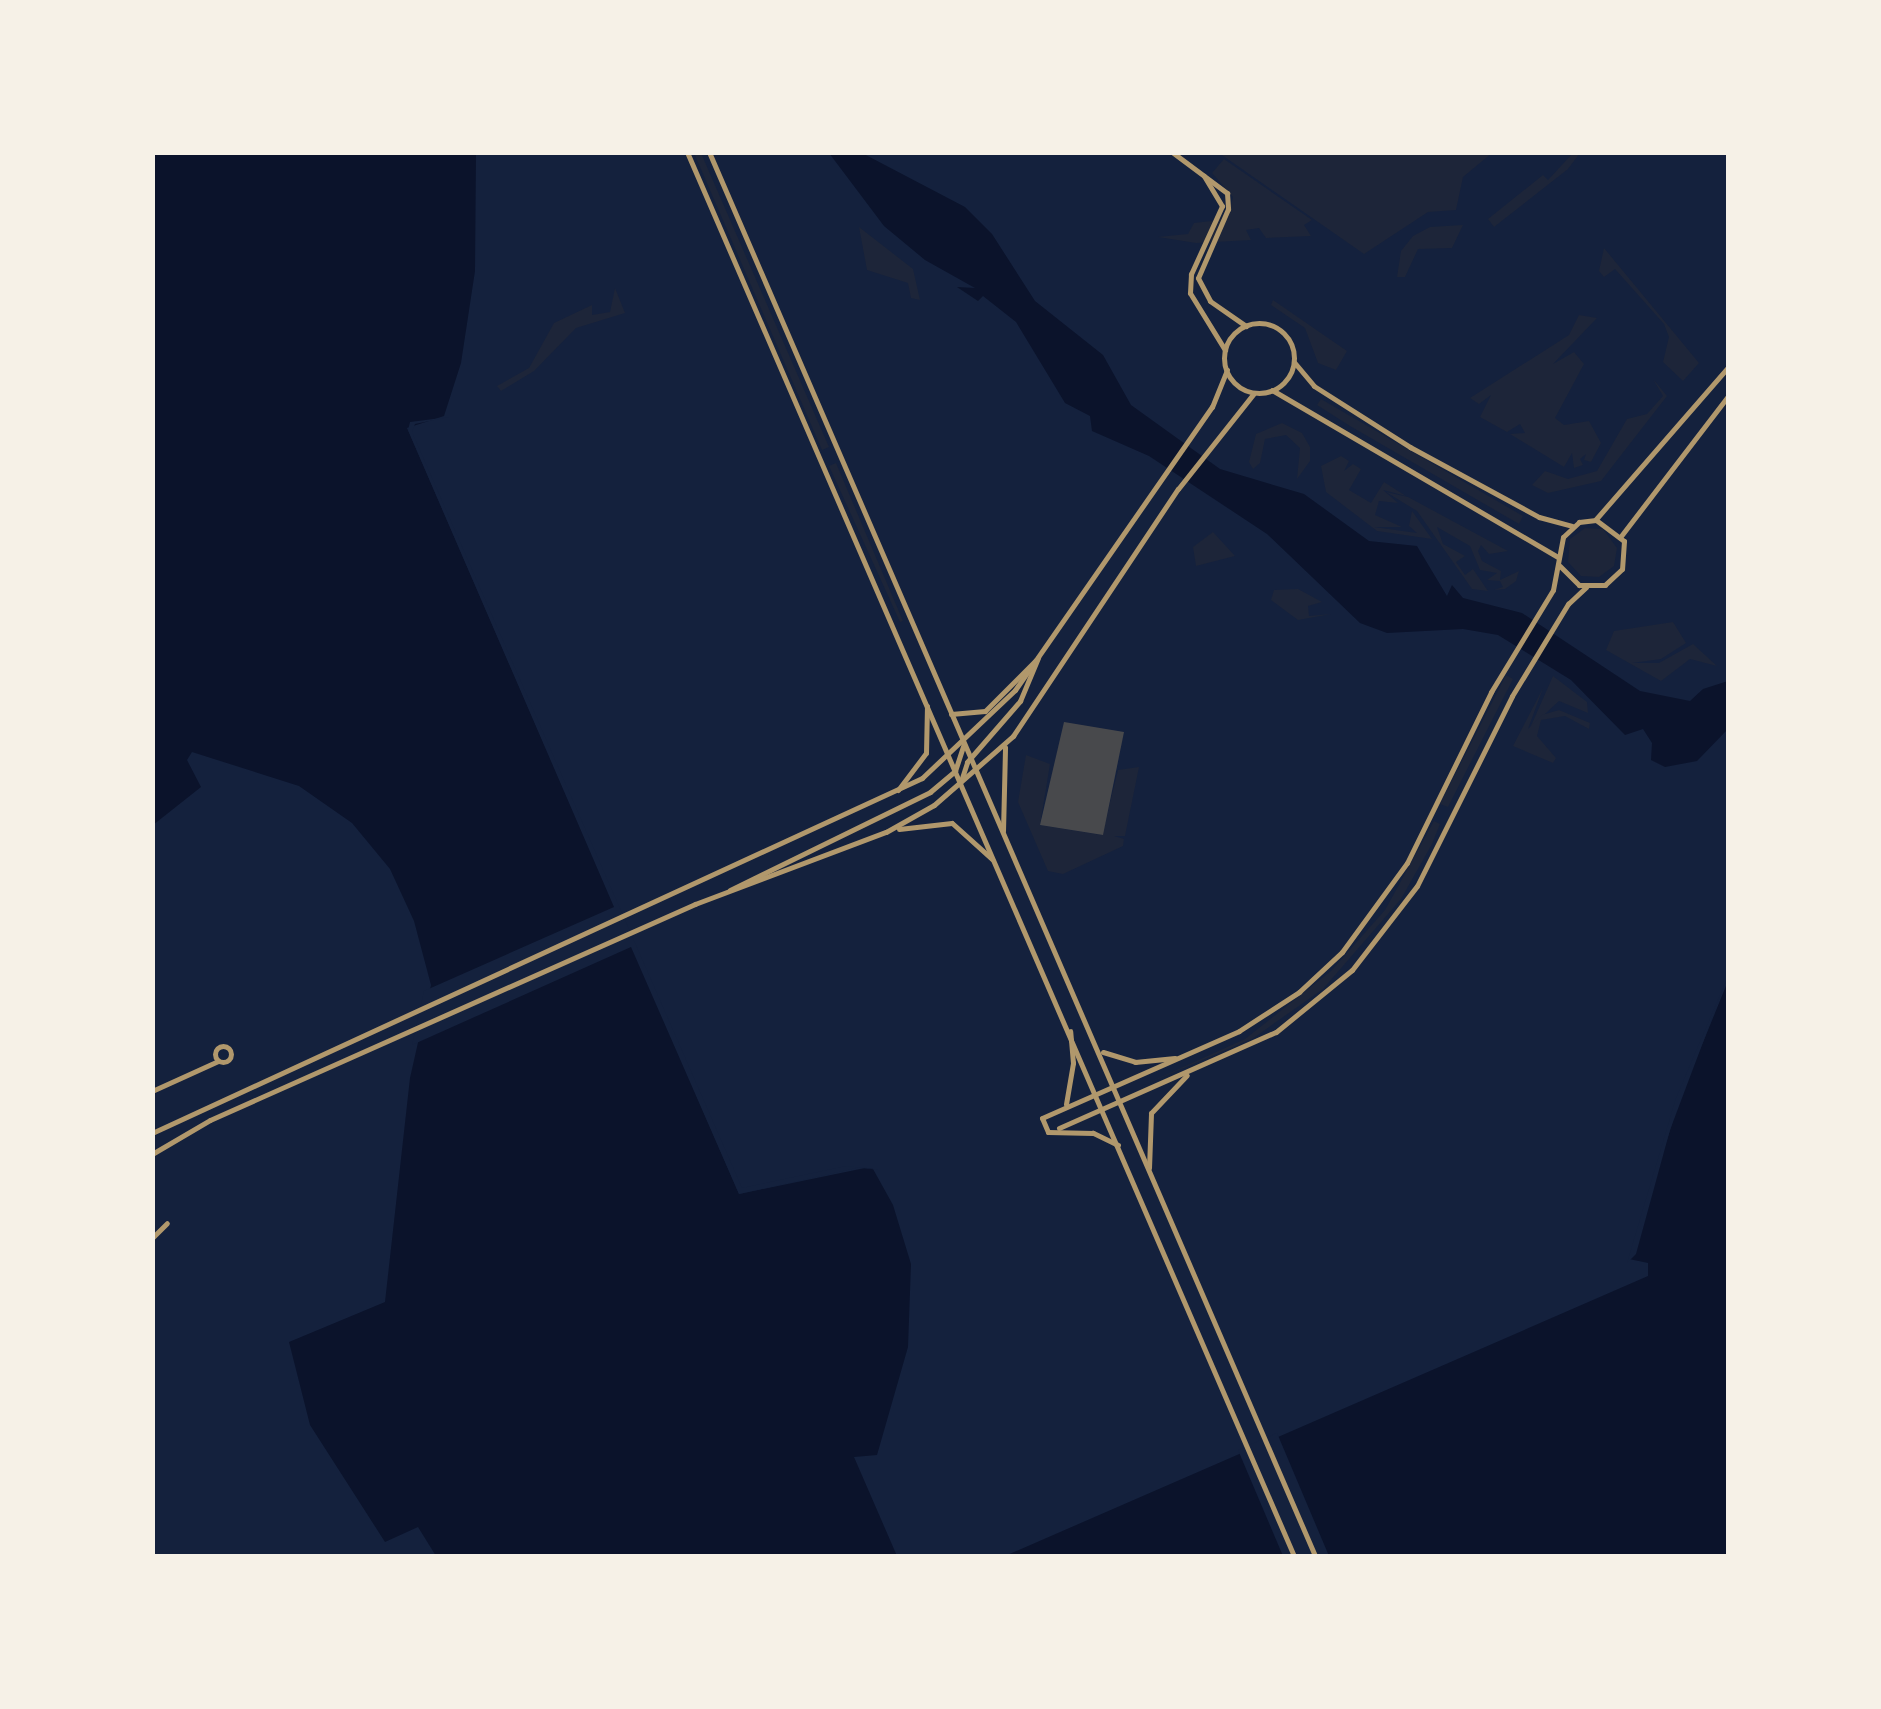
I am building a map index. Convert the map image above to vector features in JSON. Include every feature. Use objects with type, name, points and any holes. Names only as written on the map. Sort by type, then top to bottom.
[{"type":"street","points":[[687,152],[927,700],[954,771],[1068,1023],[1294,1556]]},
{"type":"street","points":[[709,152],[1100,1050],[1314,1556]]},
{"type":"street","points":[[1172,152],[1217,189],[1224,212],[1200,268],[1201,288],[1246,326],[1277,328],[1288,339],[1294,362],[1314,386],[1410,447],[1545,520],[1572,526],[1596,520],[1728,367]]},
{"type":"street","points":[[152,1132],[892,796],[949,757],[1038,658],[1216,400],[1227,370],[1225,352],[1190,293],[1194,268],[1224,212]]},
{"type":"street","points":[[1225,352],[1246,326]]},
{"type":"street","points":[[1272,390],[1294,362]]},
{"type":"street","points":[[1227,370],[1254,393]]},
{"type":"street","points":[[886,832],[961,784],[1006,745],[1178,489],[1254,393],[1272,390],[1559,562],[1586,587]]},
{"type":"street","points":[[1621,536],[1728,396]]},
{"type":"street","points":[[1055,1130],[1192,1071],[1300,1017],[1376,944],[1426,868],[1527,672],[1555,626],[1586,587],[1605,585],[1619,574],[1626,553],[1621,536],[1596,520]]},
{"type":"street","points":[[1120,1146],[1099,1134],[1045,1130],[1042,1118],[1182,1057],[1287,1000],[1356,935],[1407,863],[1506,666],[1537,614],[1572,526]]},
{"type":"street","points":[[952,714],[985,711],[1038,658]]},
{"type":"street","points":[[961,784],[970,757],[1013,711],[1038,658]]},
{"type":"street","points":[[892,796],[926,753],[927,700]]},
{"type":"street","points":[[724,894],[908,804],[954,771],[964,744]]},
{"type":"street","points":[[1004,834],[1006,745]]},
{"type":"street","points":[[152,1154],[210,1120],[354,1060],[694,904],[886,832],[928,821],[952,823],[997,865]]},
{"type":"street","points":[[1066,1105],[1073,1063],[1068,1023]]},
{"type":"street","points":[[1100,1050],[1136,1062],[1182,1057]]},
{"type":"street","points":[[152,1091],[218,1060]]},
{"type":"street","points":[[1149,1172],[1151,1113],[1192,1071]]},
{"type":"street","points":[[152,1238],[167,1223]]},
{"type":"shaded area","points":[[153,153],[476,153],[475,271],[461,363],[444,416],[407,428],[739,1194],[865,1168],[873,1169],[893,1205],[911,1264],[908,1347],[877,1455],[854,1457],[897,1556],[436,1556],[418,1527],[385,1542],[310,1425],[289,1342],[385,1302],[410,1078],[431,985],[414,921],[390,869],[352,823],[299,786],[192,752],[187,760],[201,787],[153,825]]},
{"type":"shaded area","points":[[694,153],[701,153],[829,447],[822,450]]},
{"type":"shaded area","points":[[829,153],[862,153],[965,207],[992,234],[1035,301],[1103,355],[1131,405],[1220,469],[1304,494],[1369,541],[1417,546],[1447,596],[1452,585],[1463,598],[1522,613],[1640,691],[1690,701],[1703,689],[1728,681],[1728,729],[1697,761],[1665,767],[1651,760],[1652,743],[1643,729],[1625,735],[1571,680],[1498,635],[1463,629],[1387,633],[1360,623],[1267,534],[1149,456],[1092,431],[1090,416],[1065,403],[1016,322],[983,296],[978,301],[957,287],[975,288],[925,260],[884,226]]},
{"type":"shaded area","points":[[1219,153],[1492,153],[1463,177],[1456,210],[1428,212],[1364,254]]},
{"type":"shaded area","points":[[1573,153],[1580,153],[1568,169],[1494,227],[1488,219],[1543,175],[1548,180]]},
{"type":"shaded area","points":[[1224,159],[1312,220],[1304,225],[1311,236],[1266,238],[1259,228],[1246,230],[1251,240],[1196,243],[1158,237],[1188,234],[1194,223],[1228,219],[1233,197],[1212,173]]},
{"type":"shaded area","points":[[1463,225],[1452,248],[1418,249],[1405,277],[1397,277],[1401,251],[1413,236],[1430,227]]},
{"type":"shaded area","points":[[859,227],[913,269],[920,300],[911,298],[908,283],[867,270]]},
{"type":"shaded area","points":[[1604,248],[1699,363],[1683,381],[1663,362],[1669,337],[1664,324],[1615,269],[1604,277],[1599,271]]},
{"type":"shaded area","points":[[615,288],[625,313],[576,328],[534,371],[501,391],[497,386],[529,368],[554,323],[592,305],[592,315],[610,312]]},
{"type":"shaded area","points":[[1273,300],[1347,351],[1336,370],[1318,363],[1305,328],[1271,305]]},
{"type":"shaded area","points":[[1579,315],[1597,318],[1553,364],[1574,352],[1584,364],[1555,418],[1564,425],[1589,421],[1601,443],[1591,462],[1584,460],[1586,454],[1580,459],[1583,465],[1574,468],[1572,453],[1564,467],[1510,434],[1525,433],[1520,424],[1507,432],[1480,417],[1491,395],[1479,404],[1470,398],[1569,335]]},
{"type":"shaded area","points":[[1653,379],[1667,396],[1601,481],[1548,493],[1532,485],[1545,471],[1568,479],[1597,471],[1627,419],[1647,414],[1663,396]]},
{"type":"shaded area","points":[[1321,399],[1523,516],[1519,524],[1350,426],[1317,405]]},
{"type":"shaded area","points":[[1282,423],[1302,433],[1310,447],[1310,461],[1297,479],[1300,448],[1286,435],[1265,439],[1260,463],[1253,469],[1249,462],[1256,434]]},
{"type":"shaded area","points":[[1341,456],[1349,461],[1344,471],[1353,464],[1361,469],[1349,490],[1371,503],[1384,482],[1406,496],[1383,490],[1398,503],[1379,501],[1375,515],[1402,527],[1374,527],[1417,533],[1409,526],[1412,511],[1432,539],[1377,531],[1326,492],[1321,466]]},
{"type":"shaded area","points":[[836,463],[903,621],[900,622],[829,466]]},
{"type":"shaded area","points":[[1386,492],[1408,497],[1508,551],[1489,554],[1481,545],[1478,551],[1482,561],[1501,571],[1500,580],[1519,571],[1516,581],[1505,589],[1494,590],[1503,587],[1500,581],[1487,580],[1497,573],[1480,570],[1470,546],[1437,527],[1443,544],[1465,556],[1456,562],[1465,575],[1473,569],[1488,591],[1472,589],[1417,511]]},
{"type":"shaded area","points":[[1585,528],[1603,529],[1617,548],[1614,566],[1599,577],[1581,576],[1568,562],[1570,539]]},
{"type":"shaded area","points":[[1213,532],[1235,556],[1196,566],[1193,547]]},
{"type":"shaded area","points":[[1298,589],[1322,602],[1308,606],[1309,616],[1331,614],[1298,620],[1271,600],[1274,590]]},
{"type":"shaded area","points":[[1673,622],[1686,643],[1661,659],[1632,663],[1659,663],[1693,644],[1717,666],[1690,659],[1661,681],[1606,650],[1614,631]]},
{"type":"shaded area","points":[[1506,675],[1513,679],[1448,807],[1440,804]]},
{"type":"shaded area","points":[[1553,676],[1587,702],[1588,713],[1559,701],[1530,728]]},
{"type":"shaded area","points":[[1543,688],[1528,729],[1542,715],[1559,710],[1590,723],[1589,729],[1565,716],[1541,720],[1537,736],[1556,758],[1553,763],[1513,746]]},
{"type":"shaded area","points":[[1026,755],[1050,764],[1040,825],[1102,835],[1118,770],[1139,767],[1125,836],[1114,836],[1124,839],[1123,846],[1063,874],[1048,871],[1018,802]]},
{"type":"shaded area","points":[[1434,821],[1440,824],[1432,844],[1401,899],[1323,989],[1252,1039],[1139,1087],[1245,1039],[1331,971],[1385,910]]},
{"type":"shaded area","points":[[1728,981],[1728,1556],[1005,1556],[1648,1276],[1648,1263],[1629,1259],[1680,1099]]},
{"type":"pier","points":[[449,417],[415,424],[412,432],[742,1188],[846,1166],[859,1168],[739,1194],[631,947],[412,1045],[424,991],[614,907],[408,430],[410,422]]},
{"type":"pier","points":[[1728,976],[1670,1130],[1636,1254],[1627,1263],[1676,1098]]},
{"type":"pier","points":[[1277,1433],[1329,1556],[1283,1556],[1238,1450]]},
{"type":"building","points":[[1064,722],[1124,732],[1103,835],[1040,825]]}]
